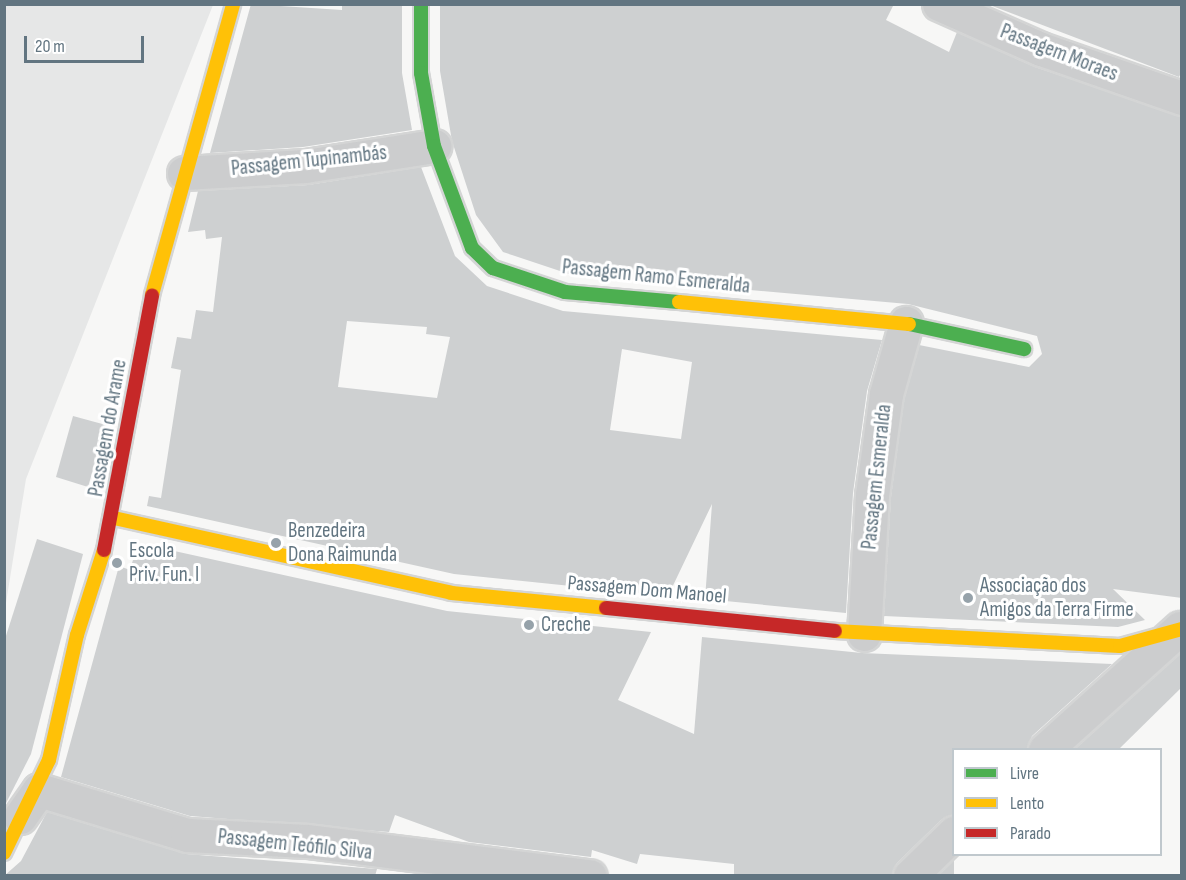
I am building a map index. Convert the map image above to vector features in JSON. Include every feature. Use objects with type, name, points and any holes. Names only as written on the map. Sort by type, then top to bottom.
[{"type":"street","name":"Passagem do Arame","points":[[4,853],[49,760],[77,635],[114,518],[158,259],[232,4]]},
{"type":"street","name":"Passagem Ramo Esmeralda","points":[[421,4],[421,73],[434,146],[472,248],[493,268],[525,281],[565,292],[906,322],[1024,349]]},
{"type":"street","name":"Passagem Moraes","points":[[939,4],[1041,50],[1182,98]]},
{"type":"street","name":"Passagem Tupinambás","points":[[184,173],[305,166],[434,146]]},
{"type":"street","name":"Passagem Esmeralda","points":[[864,634],[874,484],[886,394],[906,322]]},
{"type":"street","name":"Passagem Dom Manoel","points":[[114,518],[451,593],[864,634],[1026,638],[1120,646],[1181,629]]},
{"type":"street","points":[[1047,748],[1181,629]]},
{"type":"street","name":"Passagem Teófilo Silva","points":[[19,818],[39,790],[187,835],[307,842],[590,876]]},
{"type":"street","points":[[910,876],[952,834]]},
{"type":"shaded area","points":[[5,4],[213,5],[26,479],[5,609]]},
{"type":"building","points":[[251,4],[342,10],[342,4],[402,4],[402,73],[412,130],[303,147],[210,153]]},
{"type":"building","points":[[440,4],[894,4],[886,20],[949,52],[957,32],[1035,67],[1182,116],[1182,598],[1113,589],[1145,620],[1118,627],[884,616],[891,497],[904,398],[919,345],[1029,367],[1042,354],[1037,336],[908,304],[569,274],[503,252],[476,215],[452,141],[440,71]]},
{"type":"building","points":[[987,4],[1182,4],[1182,71],[1179,77]]},
{"type":"building","points":[[421,167],[455,256],[487,286],[563,311],[882,340],[867,391],[853,493],[846,613],[705,599],[712,504],[668,596],[454,574],[147,506],[149,496],[161,498],[181,370],[171,368],[177,337],[191,339],[196,310],[213,312],[222,237],[206,239],[205,230],[188,232],[198,191],[308,185]],"holes":[[[347,321],[427,327],[426,334],[450,337],[437,398],[338,387]],[[622,349],[692,362],[681,439],[610,430]]]},
{"type":"building","points":[[73,416],[106,425],[88,487],[56,477]]},
{"type":"building","points":[[37,539],[83,554],[31,754],[4,807],[4,642]]},
{"type":"building","points":[[138,543],[447,611],[651,632],[618,700],[694,734],[702,637],[862,653],[1112,664],[1032,736],[1028,748],[952,748],[952,816],[941,820],[897,863],[892,876],[734,876],[734,864],[640,854],[637,864],[592,850],[591,857],[469,842],[395,815],[389,832],[190,816],[61,777],[119,566],[130,570]]},
{"type":"building","points":[[1180,653],[1182,687],[1120,748],[1076,748]]},
{"type":"building","points":[[47,812],[186,854],[377,869],[375,876],[4,876],[21,861]]},
{"type":"building","points":[[954,860],[954,876],[937,876]]},
{"type":"traffic: fast","points":[[421,4],[421,73],[434,146],[472,248],[493,268],[565,292],[679,302]]},
{"type":"traffic: fast","points":[[909,324],[1024,349]]},
{"type":"traffic: slow","points":[[152,295],[233,4]]},
{"type":"traffic: slow","points":[[679,302],[909,324]]},
{"type":"traffic: slow","points":[[114,518],[451,593],[606,608]]},
{"type":"traffic: slow","points":[[4,853],[49,760],[77,635],[104,550]]},
{"type":"traffic: slow","points":[[835,631],[1120,646],[1182,629]]},
{"type":"traffic: jam","points":[[104,550],[152,295]]},
{"type":"traffic: jam","points":[[606,608],[835,631]]},
{"type":"place","name":"Benzedeira Dona Raimunda","points":[[276,543]]},
{"type":"place","name":"Escola Priv. Fun. I","points":[[117,563]]},
{"type":"place","name":"Associação dos Amigos da Terra Firme","points":[[968,598]]},
{"type":"place","name":"Creche","points":[[529,625]]}]
